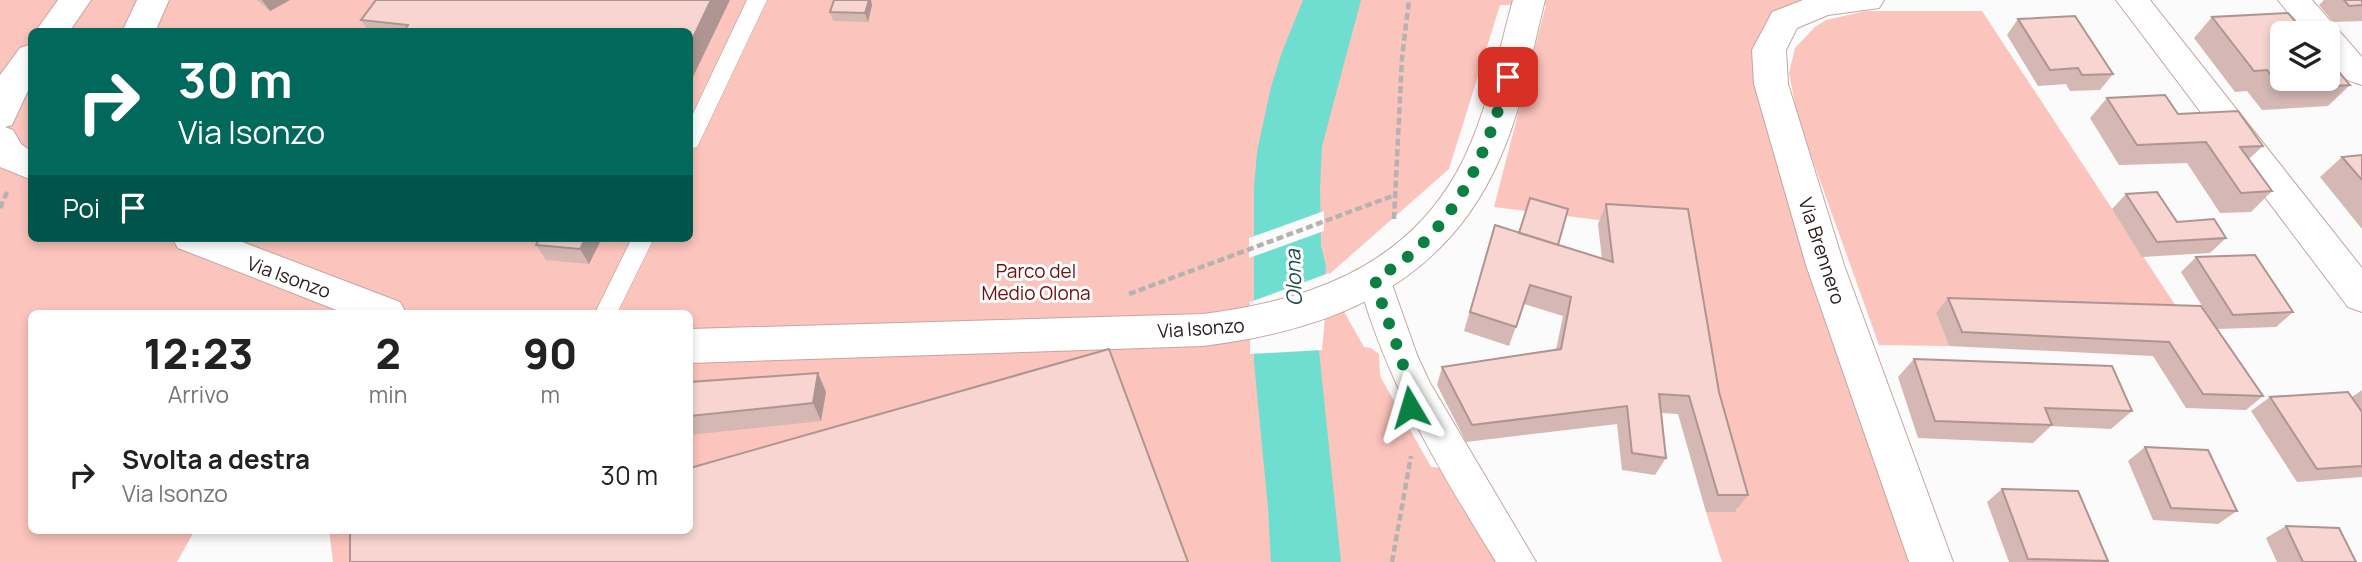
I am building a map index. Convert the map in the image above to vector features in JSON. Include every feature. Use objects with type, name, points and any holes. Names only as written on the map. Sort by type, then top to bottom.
[{"type":"street","points":[[54,28],[75,0]]},
{"type":"street","points":[[140,28],[153,0]]},
{"type":"street","name":"Via Isonzo","points":[[693,346],[1203,330],[1283,318],[1346,296],[1378,277],[1438,226],[1473,178],[1494,129],[1529,0]]},
{"type":"street","name":"Via Brennero","points":[[1868,0],[1824,4],[1784,20],[1769,50],[1771,84],[1825,265],[1931,562]]},
{"type":"street","points":[[2132,0],[2362,296]]},
{"type":"street","points":[[2294,0],[2312,21]]},
{"type":"street","points":[[2340,54],[2347,63],[2362,73]]},
{"type":"street","points":[[0,116],[11,85],[28,62]]},
{"type":"street","points":[[0,139],[12,157],[28,165]]},
{"type":"street","name":"Via Isonzo","points":[[200,242],[378,310]]},
{"type":"street","points":[[1378,277],[1382,310],[1410,382],[1517,562]]},
{"type":"lane","points":[[693,130],[757,0]]},
{"type":"lane","points":[[608,310],[641,242]]},
{"type":"path","points":[[1378,277],[1395,195],[1402,58],[1409,0]]},
{"type":"path","points":[[1122,297],[1395,195]]},
{"type":"path","points":[[1392,562],[1411,444]]},
{"type":"green space","name":"Parco del Medio Olona","points":[[0,0],[1819,0],[1768,50],[1931,562],[1722,562],[1706,512],[1738,510],[1708,408],[1679,230],[1494,207],[1546,5],[1500,5],[1449,169],[1325,278],[1364,347],[1379,354],[1380,376],[1431,467],[1442,468],[1507,562],[333,562],[330,534],[693,534],[693,310],[28,310],[28,534],[193,534],[177,562],[0,562]]},
{"type":"green space","points":[[1866,11],[1982,11],[2185,320],[1936,313],[1949,346],[1879,345],[1798,119],[1789,73],[1795,48],[1815,27],[1826,20]]},
{"type":"water","name":"Olona","points":[[1303,0],[1361,0],[1322,146],[1320,188],[1321,246],[1326,266],[1319,351],[1341,562],[1271,562],[1254,362],[1254,188],[1257,152],[1271,87]]},
{"type":"pier","points":[[1324,211],[1324,231],[1249,258],[1249,238]]},
{"type":"pier","points":[[1329,273],[1322,350],[1250,354],[1250,302]]},
{"type":"building","points":[[376,0],[711,0],[693,38],[693,28],[406,28],[408,25],[361,20]]},
{"type":"building","points":[[834,0],[869,0],[865,13],[830,12]]},
{"type":"building","points":[[2344,0],[2362,0],[2362,5],[2349,6]]},
{"type":"building","points":[[2288,13],[2295,21],[2270,21],[2270,74],[2267,70],[2254,71],[2212,17]]},
{"type":"building","points":[[2075,16],[2113,74],[2082,75],[2078,68],[2050,70],[2018,19]]},
{"type":"building","points":[[2340,73],[2350,85],[2340,86]]},
{"type":"building","points":[[2165,95],[2178,114],[2238,111],[2263,146],[2240,147],[2272,191],[2241,193],[2206,142],[2137,145],[2107,98]]},
{"type":"building","points":[[2362,155],[2362,180],[2342,157]]},
{"type":"building","points":[[2157,192],[2177,222],[2214,219],[2226,238],[2157,242],[2126,194]]},
{"type":"building","points":[[1530,198],[1568,209],[1558,245],[1519,233]]},
{"type":"building","points":[[1606,204],[1688,209],[1719,392],[1748,495],[1718,495],[1689,396],[1659,394],[1666,458],[1632,453],[1627,406],[1472,425],[1442,367],[1561,349],[1571,297],[1530,285],[1516,327],[1470,312],[1495,225],[1613,262]]},
{"type":"building","points":[[538,242],[584,242],[580,249],[536,245]]},
{"type":"building","points":[[2255,255],[2293,312],[2233,315],[2196,257]]},
{"type":"building","points":[[1948,298],[2201,306],[2263,396],[2203,394],[2169,342],[1962,332]]},
{"type":"building","points":[[1109,349],[1188,562],[350,562],[350,534],[693,534],[693,467]]},
{"type":"building","points":[[1914,359],[2112,366],[2132,411],[2045,408],[2052,425],[1935,421]]},
{"type":"building","points":[[818,373],[813,403],[693,416],[693,382]]},
{"type":"building","points":[[2348,392],[2362,412],[2362,466],[2317,469],[2270,397]]},
{"type":"building","points":[[2145,447],[2208,450],[2237,511],[2171,508]]},
{"type":"building","points":[[2002,489],[2078,491],[2108,561],[2028,559]]},
{"type":"building","points":[[2286,526],[2339,528],[2356,562],[2303,562]]},
{"type":"route","points":[[1410,407],[1410,382],[1382,310],[1375,279],[1418,247],[1457,203],[1473,178],[1494,129],[1508,77]]}]
